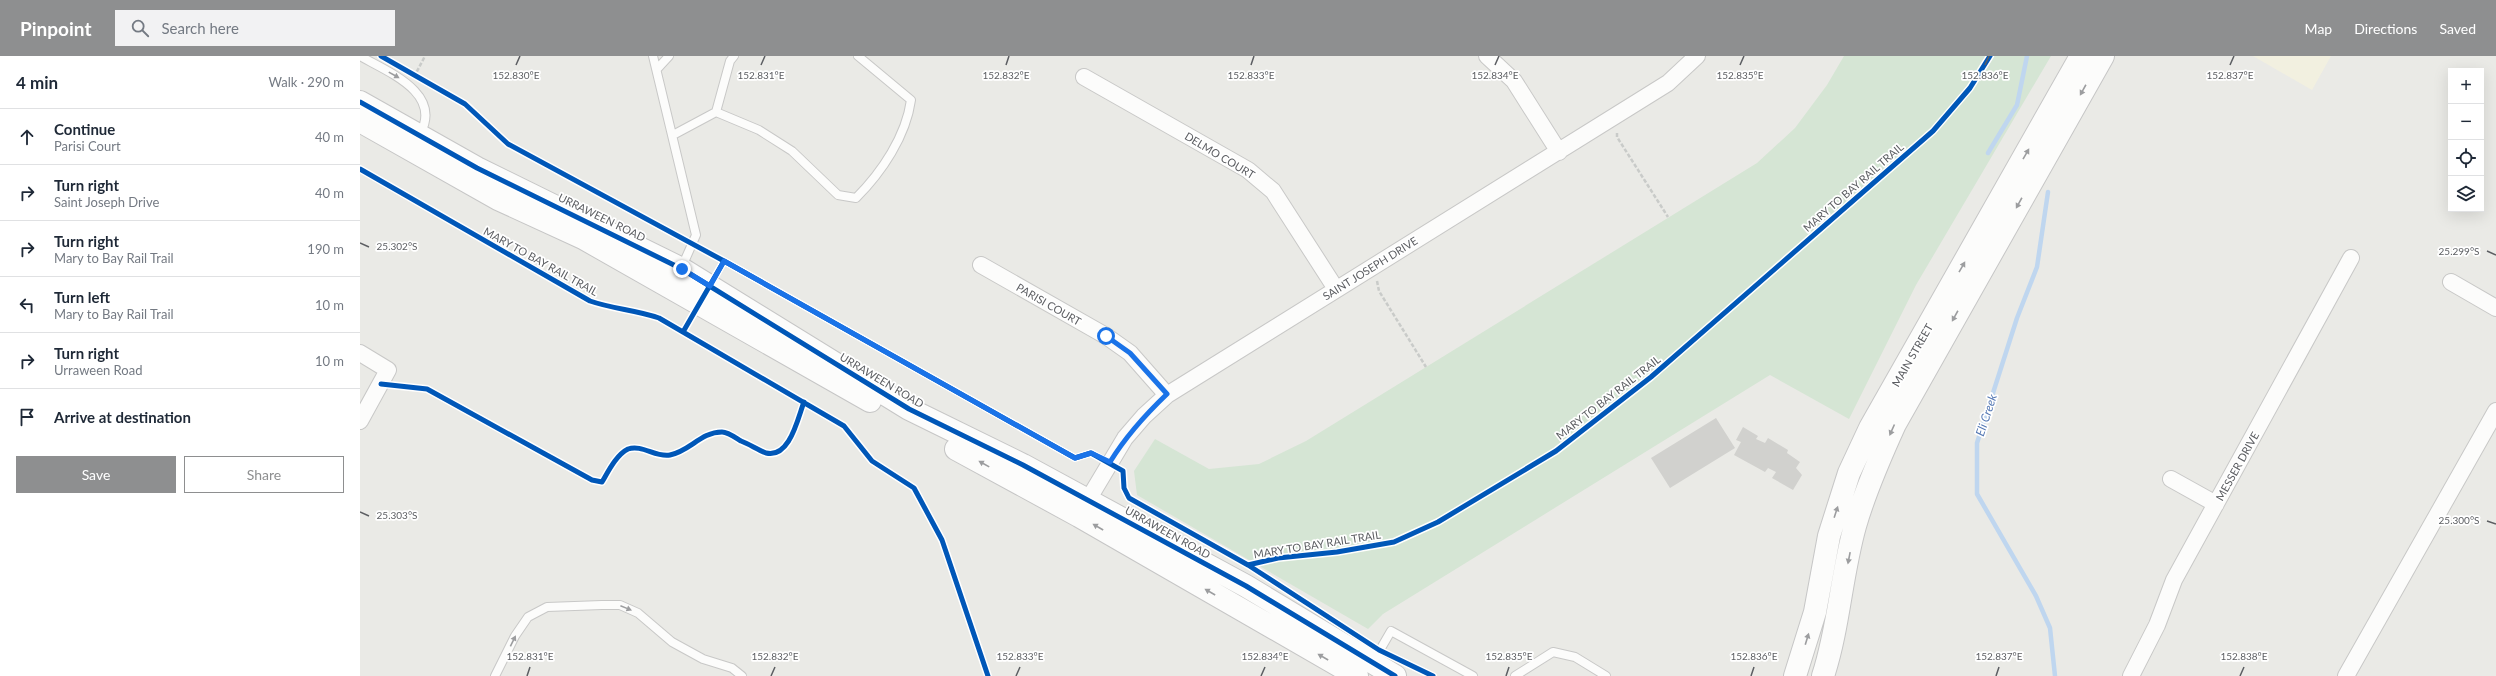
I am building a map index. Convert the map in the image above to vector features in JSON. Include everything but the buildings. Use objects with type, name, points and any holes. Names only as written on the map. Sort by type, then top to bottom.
[{"type":"main road","name":"MAIN STREET","points":[[1795,676],[1815,612],[1829,536],[1849,473],[1870,428],[2081,56]]},
{"type":"main road","name":"MAIN STREET","points":[[1822,676],[1829,657],[1857,520],[1870,480],[1895,424],[2103,56]]},
{"type":"main road","name":"URRAWEEN ROAD","points":[[360,102],[410,140],[498,199],[676,279],[1083,508],[1364,670],[1395,676]]},
{"type":"main road","name":"URRAWEEN ROAD","points":[[360,121],[410,140]]},
{"type":"main road","points":[[1836,676],[1851,623],[1843,584]]},
{"type":"street","points":[[1487,56],[1514,81],[1559,152]]},
{"type":"street","name":"SAINT JOSEPH DRIVE","points":[[1083,508],[1125,438],[1144,416],[1167,394],[1668,83],[1697,56]]},
{"type":"street","name":"DELMO COURT","points":[[1084,77],[1218,153],[1261,180],[1273,191],[1336,289]]},
{"type":"street","name":"MESSER DRIVE","points":[[2131,676],[2156,625],[2174,580],[2351,258]]},
{"type":"street","name":"PARISI COURT","points":[[981,265],[1106,336],[1130,353],[1167,394]]},
{"type":"street","points":[[2450,282],[2496,308]]},
{"type":"street","points":[[360,353],[388,370],[360,421]]},
{"type":"street","points":[[2346,676],[2496,412]]},
{"type":"street","points":[[2171,479],[2216,504]]},
{"type":"lane","points":[[360,56],[409,84],[425,106],[426,124],[410,140]]},
{"type":"lane","points":[[653,56],[696,236],[676,279]]},
{"type":"lane","points":[[657,69],[669,56]]},
{"type":"lane","points":[[673,135],[716,112],[730,61],[734,56]]},
{"type":"lane","points":[[716,112],[759,130],[792,151],[838,195],[856,198],[870,184],[890,153],[908,119],[911,100],[858,56]]},
{"type":"lane","points":[[495,676],[515,636],[528,617],[547,607],[602,605],[620,605],[638,613],[672,642],[703,659],[732,668],[742,676]]},
{"type":"lane","points":[[1364,670],[1391,631],[1473,676]]},
{"type":"lane","points":[[1515,676],[1553,652],[1576,657],[1606,676]]},
{"type":"path","points":[[409,84],[425,56]]},
{"type":"path","points":[[408,71],[421,79]]},
{"type":"path","points":[[1612,118],[1618,127],[1617,138],[1668,217]]},
{"type":"path","points":[[1371,268],[1376,276],[1379,291],[1426,367]]},
{"type":"shaded area","points":[[2253,56],[2331,56],[2312,90]]},
{"type":"green space","points":[[1844,56],[2051,56],[1916,285],[1849,419],[1770,375],[1383,614],[1368,629],[1137,495],[1134,471],[1155,439],[1209,469],[1259,464],[1306,441],[1757,163],[1795,128],[1827,85]]},
{"type":"waterway","name":"Eli Creek","points":[[1988,153],[2017,105],[2027,56]]},
{"type":"waterway","name":"Eli Creek","points":[[2048,192],[2037,267],[2017,318],[1977,443],[1977,494],[2036,596],[2050,628],[2055,676]]},
{"type":"cycle path","points":[[381,56],[465,104],[508,144],[724,261]]},
{"type":"cycle path","name":"MARY TO BAY RAIL TRAIL","points":[[683,332],[724,261],[1075,458],[1091,453],[1123,471],[1124,488],[1129,498],[1248,565],[1278,558],[1337,552],[1394,542],[1438,522],[1556,451],[1651,377],[1933,131],[1970,88],[1990,56]]},
{"type":"cycle path","points":[[360,102],[477,168],[682,269],[909,409],[1023,465],[1246,586],[1395,676]]},
{"type":"cycle path","name":"MARY TO BAY RAIL TRAIL","points":[[360,169],[590,301],[659,318],[844,426],[872,461],[914,488],[942,540],[988,676]]},
{"type":"cycle path","points":[[381,384],[427,389],[592,480],[602,482],[616,459],[628,449],[638,448],[660,455],[670,455],[684,450],[702,438],[715,433],[727,433],[763,452],[774,453],[781,450],[792,435],[804,402]]},
{"type":"cycle path","name":"MARY TO BAY RAIL TRAIL","points":[[1248,565],[1379,650],[1433,676]]},
{"type":"route","points":[[682,269],[710,286],[724,261],[1075,458],[1083,457],[1091,453],[1096,454],[1110,462],[1125,438],[1144,416],[1167,394],[1130,353],[1106,336]]}]
